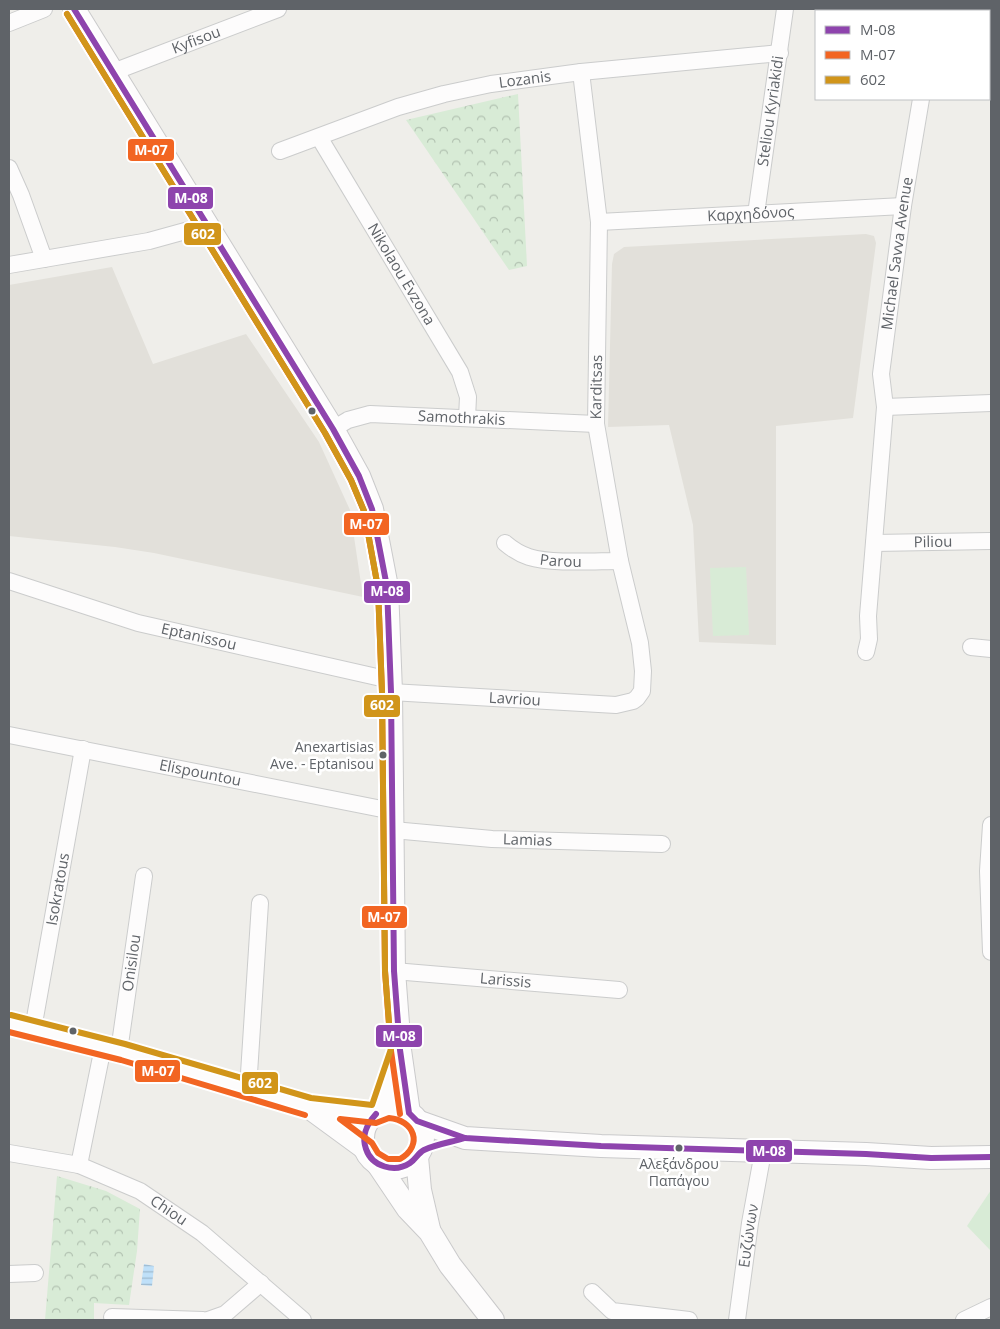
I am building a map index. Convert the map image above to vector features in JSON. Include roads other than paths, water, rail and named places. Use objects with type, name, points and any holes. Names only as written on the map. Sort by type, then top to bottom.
[{"type":"street","points":[[9,23],[44,9]]},
{"type":"street","points":[[74,9],[333,429],[359,476],[372,509],[383,558],[387,587],[391,686],[394,971],[400,1050],[413,1117],[423,1136],[418,1154],[420,1190],[430,1232]]},
{"type":"street","name":"Kyfisou","points":[[113,72],[278,9]]},
{"type":"street","name":"Steliou Kyriakidi","points":[[756,214],[785,9]]},
{"type":"street","name":"Lozanis","points":[[280,151],[398,107],[444,94],[491,84],[581,72],[780,53]]},
{"type":"street","name":"Karditsas","points":[[581,72],[599,222],[596,424],[620,561],[640,643],[644,681],[638,698]]},
{"type":"street","name":"Michael Savva Avenue","points":[[866,652],[869,639],[868,616],[885,407],[881,374],[903,206],[921,100]]},
{"type":"street","name":"Nikolaou Evzona","points":[[319,136],[460,372],[468,397],[467,418]]},
{"type":"street","points":[[9,168],[22,195],[44,259]]},
{"type":"street","name":"Καρχηδόνος","points":[[599,222],[903,206]]},
{"type":"street","points":[[9,265],[149,241],[207,225]]},
{"type":"street","points":[[885,407],[991,403]]},
{"type":"street","name":"Samothrakis","points":[[333,429],[353,418],[370,414],[596,424]]},
{"type":"street","name":"Piliou","points":[[874,543],[991,541]]},
{"type":"street","name":"Parou","points":[[505,543],[531,558],[620,561]]},
{"type":"street","name":"Eptanissou","points":[[9,581],[138,623],[391,686]]},
{"type":"street","points":[[971,647],[991,649]]},
{"type":"street","name":"Lavriou","points":[[391,686],[616,705],[638,698]]},
{"type":"street","name":"Elispountou","points":[[9,735],[83,749],[392,821]]},
{"type":"street","name":"Isokratous","points":[[33,1029],[83,749]]},
{"type":"street","name":"Lamias","points":[[392,821],[492,839],[662,844]]},
{"type":"street","points":[[991,825],[988,871],[991,952]]},
{"type":"street","name":"Onisilou","points":[[78,1165],[111,1049],[144,876]]},
{"type":"street","points":[[248,1089],[260,903]]},
{"type":"street","name":"Larissis","points":[[394,971],[619,990]]},
{"type":"street","points":[[9,1023],[111,1049],[309,1107],[378,1113]]},
{"type":"street","points":[[378,1113],[400,1050]]},
{"type":"street","points":[[309,1107],[371,1156],[394,1168],[402,1167],[418,1154],[466,1138]]},
{"type":"street","points":[[493,1320],[450,1265],[430,1232],[408,1209],[371,1156],[364,1138],[366,1126],[378,1113],[387,1109],[396,1109],[466,1138],[602,1146],[763,1152],[866,1154],[931,1158],[991,1157]]},
{"type":"street","name":"Chiou","points":[[9,1152],[78,1165],[146,1195],[202,1233],[303,1320]]},
{"type":"street","name":"Ευζώνων","points":[[737,1320],[750,1223],[763,1152]]},
{"type":"street","points":[[9,1274],[35,1273]]},
{"type":"street","points":[[208,1320],[225,1314],[261,1283]]},
{"type":"street","points":[[592,1292],[612,1311],[688,1320]]},
{"type":"street","points":[[964,1320],[991,1307]]},
{"type":"street","points":[[112,1317],[204,1320]]},
{"type":"water","points":[[144,1264],[154,1266],[152,1286],[141,1285]]},
{"type":"place","name":"Anexartisias Ave. - Eptanisou","points":[[383,755]]},
{"type":"place","name":"Αλεξάνδρου Παπάγου","points":[[679,1148]]}]
